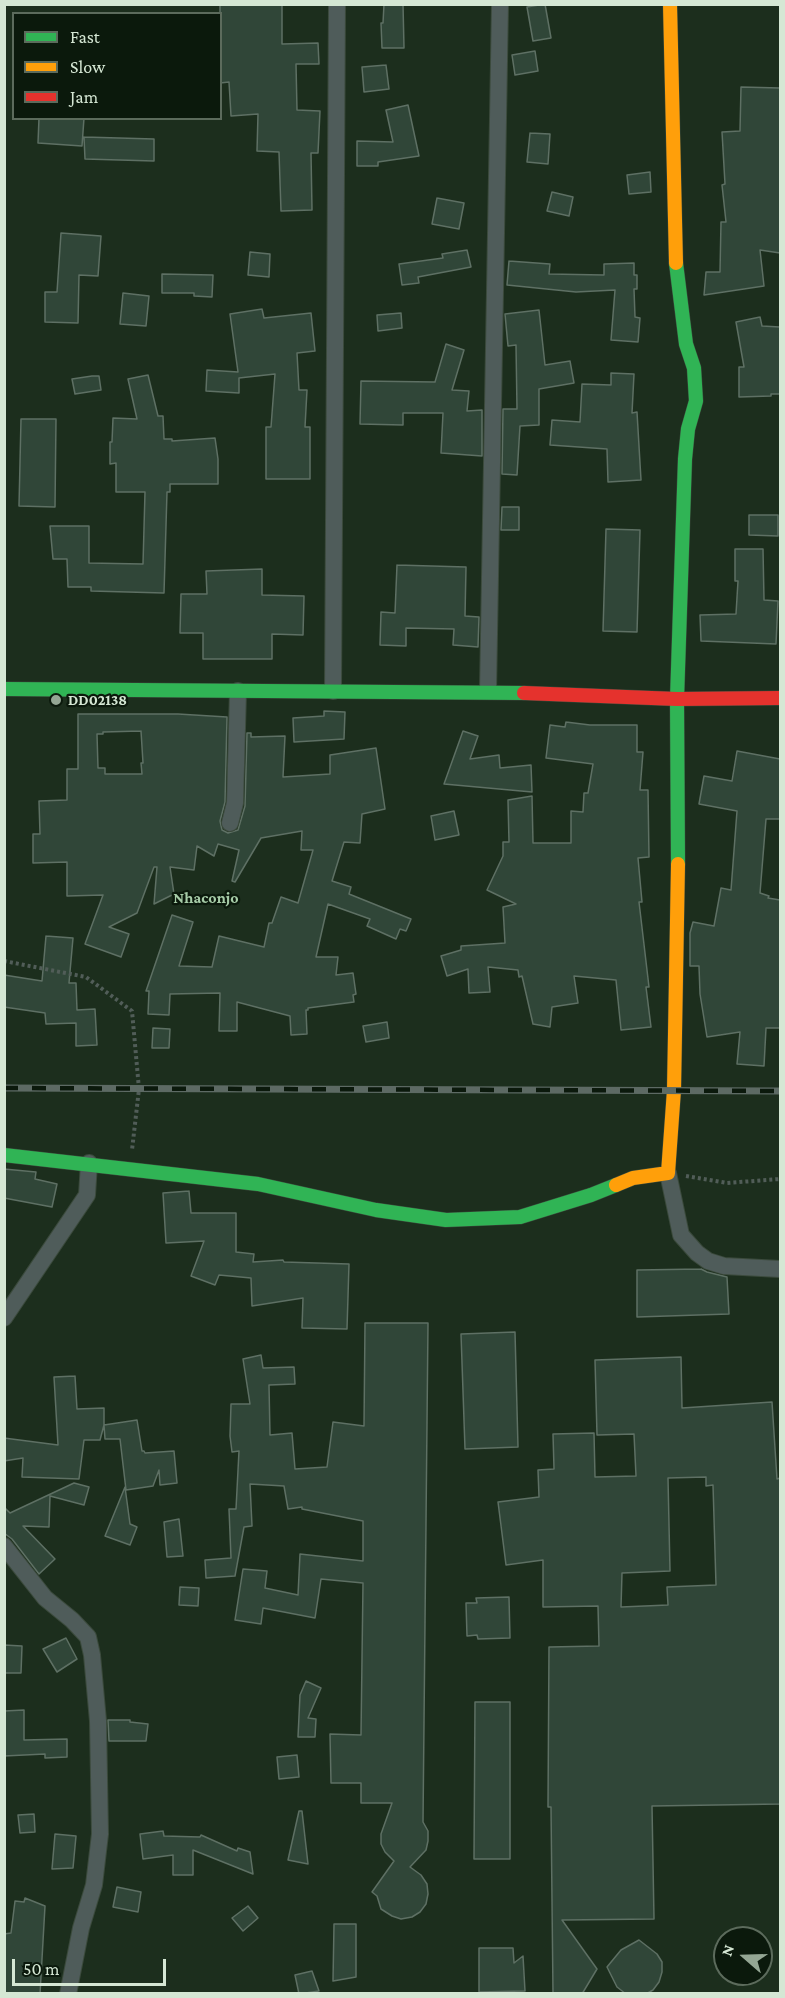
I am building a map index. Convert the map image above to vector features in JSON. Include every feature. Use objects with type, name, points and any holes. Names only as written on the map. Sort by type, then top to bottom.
[{"type":"street","points":[[333,691],[337,4]]},
{"type":"street","points":[[488,691],[500,4]]},
{"type":"street","points":[[670,4],[674,250],[686,344],[694,368],[696,401],[688,429],[685,459],[677,699],[678,877],[674,1090],[668,1173],[681,1235],[696,1253],[708,1261],[724,1266],[780,1269]]},
{"type":"street","points":[[4,689],[488,691],[677,699],[780,698]]},
{"type":"street","points":[[230,824],[235,802],[238,691]]},
{"type":"street","points":[[4,1155],[258,1184],[376,1210],[446,1220],[520,1217],[633,1179],[668,1173]]},
{"type":"street","points":[[4,1318],[87,1195],[89,1164]]},
{"type":"street","points":[[4,1546],[45,1599],[72,1620],[88,1637],[92,1655],[98,1722],[100,1834],[94,1885],[81,1928],[68,1994]]},
{"type":"path","points":[[4,961],[86,977],[132,1011],[139,1089],[130,1168]]},
{"type":"path","points":[[668,1173],[727,1183],[780,1179]]},
{"type":"building","points":[[220,4],[282,4],[282,44],[318,43],[319,64],[296,64],[297,110],[320,111],[318,153],[311,153],[312,210],[281,211],[279,152],[257,151],[258,114],[231,116],[229,82],[222,83],[222,12],[220,12]]},
{"type":"building","points":[[384,4],[403,4],[404,48],[382,48],[381,23],[383,23]]},
{"type":"building","points":[[545,4],[551,38],[533,41],[527,7]]},
{"type":"building","points":[[535,51],[538,71],[515,75],[512,55]]},
{"type":"building","points":[[386,65],[389,89],[364,92],[362,67]]},
{"type":"building","points":[[741,87],[780,88],[780,253],[760,250],[764,286],[704,295],[706,272],[720,272],[721,222],[726,222],[722,185],[725,184],[722,132],[740,131]]},
{"type":"building","points":[[408,105],[419,156],[378,162],[378,166],[357,166],[357,141],[393,142],[386,110]]},
{"type":"building","points":[[39,120],[84,120],[82,146],[38,143]]},
{"type":"building","points":[[530,133],[550,134],[548,164],[527,162]]},
{"type":"building","points":[[84,137],[154,139],[154,161],[85,159]]},
{"type":"building","points":[[650,172],[651,192],[629,194],[627,175]]},
{"type":"building","points":[[552,192],[573,197],[569,216],[547,211]]},
{"type":"building","points":[[437,198],[464,203],[459,229],[432,224]]},
{"type":"building","points":[[61,233],[101,236],[98,276],[79,275],[78,323],[45,322],[45,292],[57,292]]},
{"type":"building","points":[[467,250],[471,267],[418,277],[419,283],[402,285],[399,264],[443,258],[442,254]]},
{"type":"building","points":[[250,252],[270,254],[269,277],[248,275]]},
{"type":"building","points":[[509,261],[550,264],[549,274],[604,275],[604,264],[634,263],[634,275],[637,275],[637,289],[634,289],[635,317],[640,318],[638,342],[611,340],[615,290],[576,292],[507,285]]},
{"type":"building","points":[[162,274],[213,275],[212,297],[194,296],[194,293],[162,293]]},
{"type":"building","points":[[123,293],[149,296],[146,326],[120,324]]},
{"type":"building","points":[[262,309],[264,318],[311,313],[315,351],[297,353],[299,390],[307,390],[305,427],[310,427],[310,479],[266,479],[266,427],[271,427],[275,374],[239,378],[239,393],[206,391],[207,370],[238,372],[230,314]]},
{"type":"building","points":[[539,310],[545,365],[570,361],[574,383],[539,389],[539,425],[520,426],[517,475],[502,474],[503,409],[517,409],[516,345],[508,346],[505,314]]},
{"type":"building","points":[[401,313],[402,328],[378,331],[377,315]]},
{"type":"building","points":[[760,317],[762,326],[780,327],[780,394],[739,397],[739,367],[744,367],[736,322]]},
{"type":"building","points":[[446,344],[464,350],[452,390],[469,391],[467,411],[482,410],[482,456],[441,453],[443,413],[403,413],[403,425],[360,424],[361,381],[435,382]]},
{"type":"building","points":[[611,373],[634,374],[632,413],[637,412],[641,480],[608,482],[607,449],[550,445],[552,420],[580,422],[582,384],[611,385]]},
{"type":"building","points":[[148,375],[158,416],[163,416],[164,439],[172,439],[172,441],[215,438],[218,484],[170,484],[170,492],[167,492],[164,593],[91,591],[91,587],[68,587],[67,559],[53,559],[50,526],[89,526],[89,563],[143,564],[145,492],[116,492],[116,463],[110,464],[110,442],[112,442],[113,418],[137,419],[128,379]]},
{"type":"building","points":[[99,376],[101,390],[75,394],[72,379]]},
{"type":"building","points":[[21,419],[56,419],[55,507],[19,506]]},
{"type":"building","points":[[502,507],[519,507],[519,530],[501,530]]},
{"type":"building","points":[[749,515],[778,515],[778,536],[749,535]]},
{"type":"building","points":[[606,529],[640,530],[637,632],[603,631]]},
{"type":"building","points":[[735,549],[763,549],[764,600],[778,601],[776,644],[701,641],[700,615],[736,614],[738,581],[735,581]]},
{"type":"building","points":[[397,565],[466,567],[465,616],[479,617],[478,647],[453,645],[454,629],[406,628],[406,646],[380,645],[381,612],[395,613]]},
{"type":"building","points":[[262,569],[262,595],[304,596],[303,635],[272,634],[272,659],[203,659],[203,633],[180,633],[181,594],[207,594],[206,571]]},
{"type":"building","points":[[324,711],[345,712],[344,739],[294,742],[293,718],[324,716]]},
{"type":"building","points":[[78,714],[178,714],[227,717],[225,802],[220,821],[222,830],[228,833],[238,830],[245,806],[247,733],[251,733],[251,737],[285,736],[283,777],[330,774],[330,755],[376,748],[385,809],[362,814],[360,843],[344,842],[332,881],[351,887],[349,894],[411,919],[406,931],[400,929],[396,939],[367,926],[370,919],[328,904],[316,957],[338,957],[336,975],[353,973],[356,994],[353,995],[354,1002],[308,1008],[306,1010],[307,1034],[291,1035],[290,1016],[237,1002],[237,1031],[219,1031],[220,993],[170,994],[169,1015],[148,1014],[149,991],[146,991],[172,915],[193,922],[179,966],[212,967],[219,936],[264,947],[269,923],[272,923],[281,897],[298,903],[313,850],[301,850],[302,831],[261,838],[235,882],[232,881],[239,850],[218,844],[214,856],[197,846],[194,870],[170,867],[174,894],[154,904],[157,867],[154,867],[137,913],[109,927],[129,934],[121,957],[85,944],[103,895],[67,896],[67,862],[33,863],[33,834],[40,834],[39,801],[67,800],[67,769],[78,769]],"holes":[[[141,731],[143,763],[141,763],[142,774],[105,774],[105,768],[98,768],[97,734]]]},
{"type":"building","points":[[566,722],[590,725],[637,725],[637,752],[643,752],[640,790],[648,790],[649,857],[638,858],[642,902],[639,902],[649,987],[646,987],[651,1027],[621,1030],[616,980],[574,976],[578,1003],[552,1007],[550,1027],[533,1024],[522,976],[519,977],[518,970],[488,967],[490,992],[469,993],[468,969],[447,976],[441,956],[461,950],[461,946],[505,943],[503,907],[516,904],[487,890],[503,856],[503,842],[509,842],[508,800],[532,796],[533,843],[571,843],[571,811],[583,812],[584,793],[588,793],[593,764],[546,758],[550,725],[565,727]]},
{"type":"building","points":[[463,731],[478,736],[470,759],[499,755],[500,768],[531,765],[532,792],[444,784]]},
{"type":"building","points":[[737,751],[780,759],[780,819],[766,819],[760,893],[769,896],[768,898],[780,900],[780,1028],[766,1028],[764,1066],[737,1064],[740,1032],[707,1037],[700,994],[699,966],[690,966],[690,933],[693,922],[714,926],[721,888],[731,890],[737,811],[699,804],[704,776],[732,781]]},
{"type":"building","points":[[454,811],[459,835],[435,840],[431,816]]},
{"type":"building","points":[[46,936],[73,938],[69,983],[76,983],[77,1010],[95,1009],[97,1045],[76,1046],[76,1023],[46,1024],[45,1013],[4,1007],[4,975],[42,981]]},
{"type":"building","points":[[387,1022],[389,1038],[366,1042],[363,1026]]},
{"type":"building","points":[[153,1028],[170,1029],[169,1048],[152,1048]]},
{"type":"building","points":[[4,1169],[36,1172],[35,1179],[57,1184],[52,1207],[4,1198]]},
{"type":"building","points":[[189,1191],[191,1213],[236,1213],[236,1252],[254,1254],[253,1262],[283,1260],[284,1262],[349,1264],[347,1329],[302,1328],[303,1298],[252,1306],[251,1278],[219,1275],[215,1285],[191,1276],[204,1241],[166,1243],[163,1193]]},
{"type":"building","points":[[701,1269],[727,1277],[729,1314],[637,1317],[637,1270]]},
{"type":"building","points":[[365,1323],[428,1323],[423,1822],[428,1831],[428,1841],[426,1850],[410,1867],[421,1875],[427,1884],[428,1894],[426,1904],[420,1912],[412,1917],[401,1919],[381,1909],[377,1896],[372,1892],[394,1861],[381,1844],[381,1834],[392,1803],[361,1803],[361,1783],[331,1783],[330,1734],[361,1735],[363,1583],[321,1579],[315,1618],[263,1608],[261,1624],[235,1620],[243,1569],[267,1571],[265,1588],[298,1595],[300,1554],[363,1561],[363,1521],[302,1509],[302,1507],[288,1509],[284,1486],[250,1484],[252,1526],[244,1527],[235,1576],[206,1578],[205,1560],[231,1558],[229,1509],[236,1509],[239,1451],[232,1452],[231,1404],[250,1404],[243,1359],[261,1355],[263,1368],[294,1367],[295,1384],[269,1385],[270,1435],[292,1433],[295,1469],[327,1467],[333,1422],[364,1426]]},
{"type":"building","points":[[515,1332],[518,1447],[465,1449],[461,1334]]},
{"type":"building","points":[[681,1357],[682,1408],[772,1402],[777,1479],[780,1478],[780,1804],[652,1806],[654,1919],[562,1920],[597,1969],[582,1994],[553,1994],[551,1807],[548,1807],[549,1647],[599,1646],[598,1606],[543,1607],[543,1560],[506,1565],[498,1502],[539,1497],[538,1470],[554,1469],[553,1434],[594,1433],[595,1477],[636,1476],[634,1434],[597,1435],[595,1360]],"holes":[[[706,1477],[706,1486],[713,1485],[716,1585],[667,1587],[668,1605],[621,1607],[622,1573],[670,1571],[668,1478]]]},
{"type":"building","points":[[75,1376],[77,1409],[104,1408],[104,1425],[100,1440],[84,1440],[79,1479],[22,1477],[23,1458],[4,1461],[4,1438],[58,1445],[54,1377]]},
{"type":"building","points":[[137,1420],[142,1451],[145,1453],[174,1451],[177,1483],[160,1485],[159,1470],[153,1486],[126,1490],[120,1439],[105,1439],[104,1425]]},
{"type":"building","points":[[74,1483],[89,1487],[84,1505],[50,1496],[49,1527],[23,1526],[55,1559],[39,1574],[12,1539],[4,1533],[4,1507],[10,1513]]},
{"type":"building","points":[[125,1487],[130,1524],[137,1527],[130,1545],[105,1536]]},
{"type":"building","points":[[179,1519],[183,1556],[167,1557],[164,1522]]},
{"type":"building","points":[[180,1587],[199,1588],[198,1606],[179,1605]]},
{"type":"building","points":[[509,1597],[510,1638],[478,1639],[477,1635],[467,1636],[466,1603],[477,1603],[476,1598]]},
{"type":"building","points":[[66,1638],[77,1659],[57,1672],[43,1649]]},
{"type":"building","points":[[4,1645],[22,1646],[21,1673],[4,1673]]},
{"type":"building","points":[[306,1681],[321,1688],[308,1718],[316,1719],[315,1737],[298,1737],[300,1695]]},
{"type":"building","points":[[475,1702],[510,1702],[510,1859],[474,1859]]},
{"type":"building","points":[[24,1710],[24,1740],[67,1739],[67,1757],[45,1758],[45,1754],[4,1756],[4,1711]]},
{"type":"building","points":[[108,1720],[130,1720],[130,1722],[148,1724],[146,1741],[109,1741]]},
{"type":"building","points":[[297,1755],[299,1777],[279,1779],[277,1757]]},
{"type":"building","points":[[299,1811],[302,1811],[308,1864],[288,1860]]},
{"type":"building","points":[[34,1814],[35,1832],[20,1833],[18,1815]]},
{"type":"building","points":[[163,1831],[164,1836],[200,1837],[201,1835],[237,1851],[238,1848],[250,1852],[253,1874],[193,1850],[193,1875],[173,1875],[173,1855],[143,1859],[140,1834]]},
{"type":"building","points":[[55,1834],[76,1836],[73,1868],[52,1869]]},
{"type":"building","points":[[117,1887],[141,1892],[138,1912],[113,1907]]},
{"type":"building","points":[[25,1898],[45,1906],[40,1994],[4,1994],[4,1934],[11,1933],[15,1901],[24,1902]]},
{"type":"building","points":[[248,1906],[258,1918],[243,1931],[232,1918]]},
{"type":"building","points":[[334,1924],[356,1924],[356,1977],[333,1981]]},
{"type":"building","points":[[639,1940],[657,1954],[662,1962],[662,1972],[653,1990],[646,1994],[626,1994],[617,1987],[607,1967],[621,1950]]},
{"type":"building","points":[[479,1948],[513,1948],[514,1963],[523,1956],[525,1991],[479,1992]]},
{"type":"building","points":[[312,1971],[319,1991],[299,1994],[295,1975]]},
{"type":"railway","points":[[4,1088],[780,1091]]},
{"type":"traffic: fast","points":[[676,263],[686,344],[694,368],[696,401],[688,429],[685,459],[677,699],[678,864]]},
{"type":"traffic: fast","points":[[4,689],[524,693]]},
{"type":"traffic: fast","points":[[4,1155],[258,1184],[376,1210],[446,1220],[520,1217],[616,1185]]},
{"type":"traffic: slow","points":[[670,4],[676,263]]},
{"type":"traffic: slow","points":[[616,1185],[633,1178],[668,1173],[674,1090],[678,864]]},
{"type":"traffic: jam","points":[[524,693],[677,699],[780,698]]},
{"type":"place","name":"DD02138","points":[[56,700]]},
{"type":"district","name":"Nhaconjo","points":[[206,898]]}]
